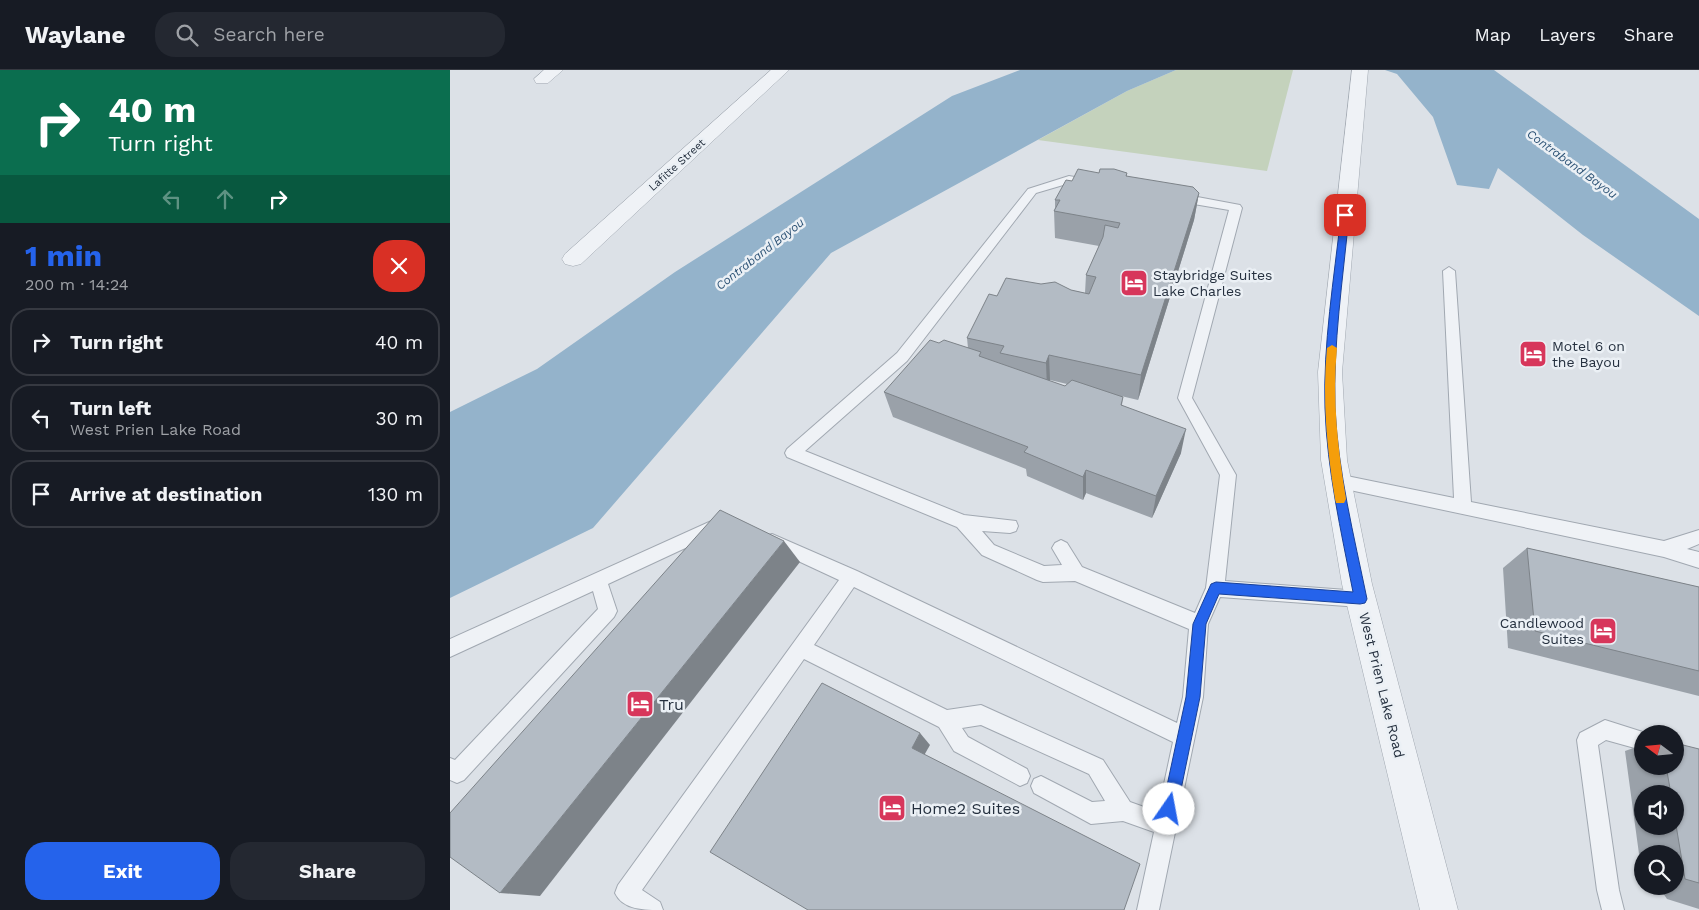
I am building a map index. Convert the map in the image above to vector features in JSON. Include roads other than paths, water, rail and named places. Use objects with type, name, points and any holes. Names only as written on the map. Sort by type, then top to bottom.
[{"type":"street","name":"Lafitte Street","points":[[573,259],[781,70]]},
{"type":"street","name":"West Prien Lake Road","points":[[1360,70],[1330,372],[1330,410],[1337,482],[1360,599],[1439,910]]},
{"type":"lane","points":[[1010,526],[963,522],[792,453],[902,357],[1032,191],[1069,179],[1106,185]]},
{"type":"lane","points":[[1148,910],[1193,697],[1199,624],[1216,588],[1228,475],[1185,398],[1236,208],[1162,195]]},
{"type":"lane","points":[[1449,271],[1463,508]]},
{"type":"lane","points":[[1337,482],[1664,549],[1699,560]]},
{"type":"lane","points":[[450,648],[727,521],[736,525]]},
{"type":"lane","points":[[963,522],[988,550],[1043,574],[1076,573],[1199,624]]},
{"type":"lane","points":[[754,533],[851,577],[1184,737]]},
{"type":"lane","points":[[1664,549],[1699,537]]},
{"type":"lane","points":[[1061,548],[1076,573]]},
{"type":"lane","points":[[652,910],[626,893],[851,577]]},
{"type":"lane","points":[[450,768],[458,772],[608,611],[598,580]]},
{"type":"lane","points":[[1216,588],[1360,599]]},
{"type":"lane","points":[[801,648],[946,720],[961,744],[1020,776]]},
{"type":"lane","points":[[946,720],[981,715],[1096,767],[1124,810]]},
{"type":"lane","points":[[1613,910],[1608,890],[1587,740],[1605,730],[1634,738]]},
{"type":"lane","points":[[1041,786],[1090,813],[1124,810],[1166,826]]},
{"type":"water","name":"Contraband Bayou","points":[[1020,70],[1176,70],[1127,91],[831,253],[593,528],[450,598],[450,412],[537,369],[675,272],[952,96]]},
{"type":"water","name":"Contraband Bayou","points":[[1385,70],[1494,70],[1699,219],[1699,316],[1583,235],[1498,168],[1489,189],[1457,185],[1433,117],[1397,74]]},
{"type":"place","name":"Staybridge Suites Lake Charles","points":[[1134,283]]},
{"type":"place","name":"Motel 6 on the Bayou","points":[[1533,354]]},
{"type":"place","name":"Candlewood Suites","points":[[1603,631]]},
{"type":"place","name":"Tru","points":[[640,704]]},
{"type":"place","name":"Home2 Suites","points":[[892,808]]}]
